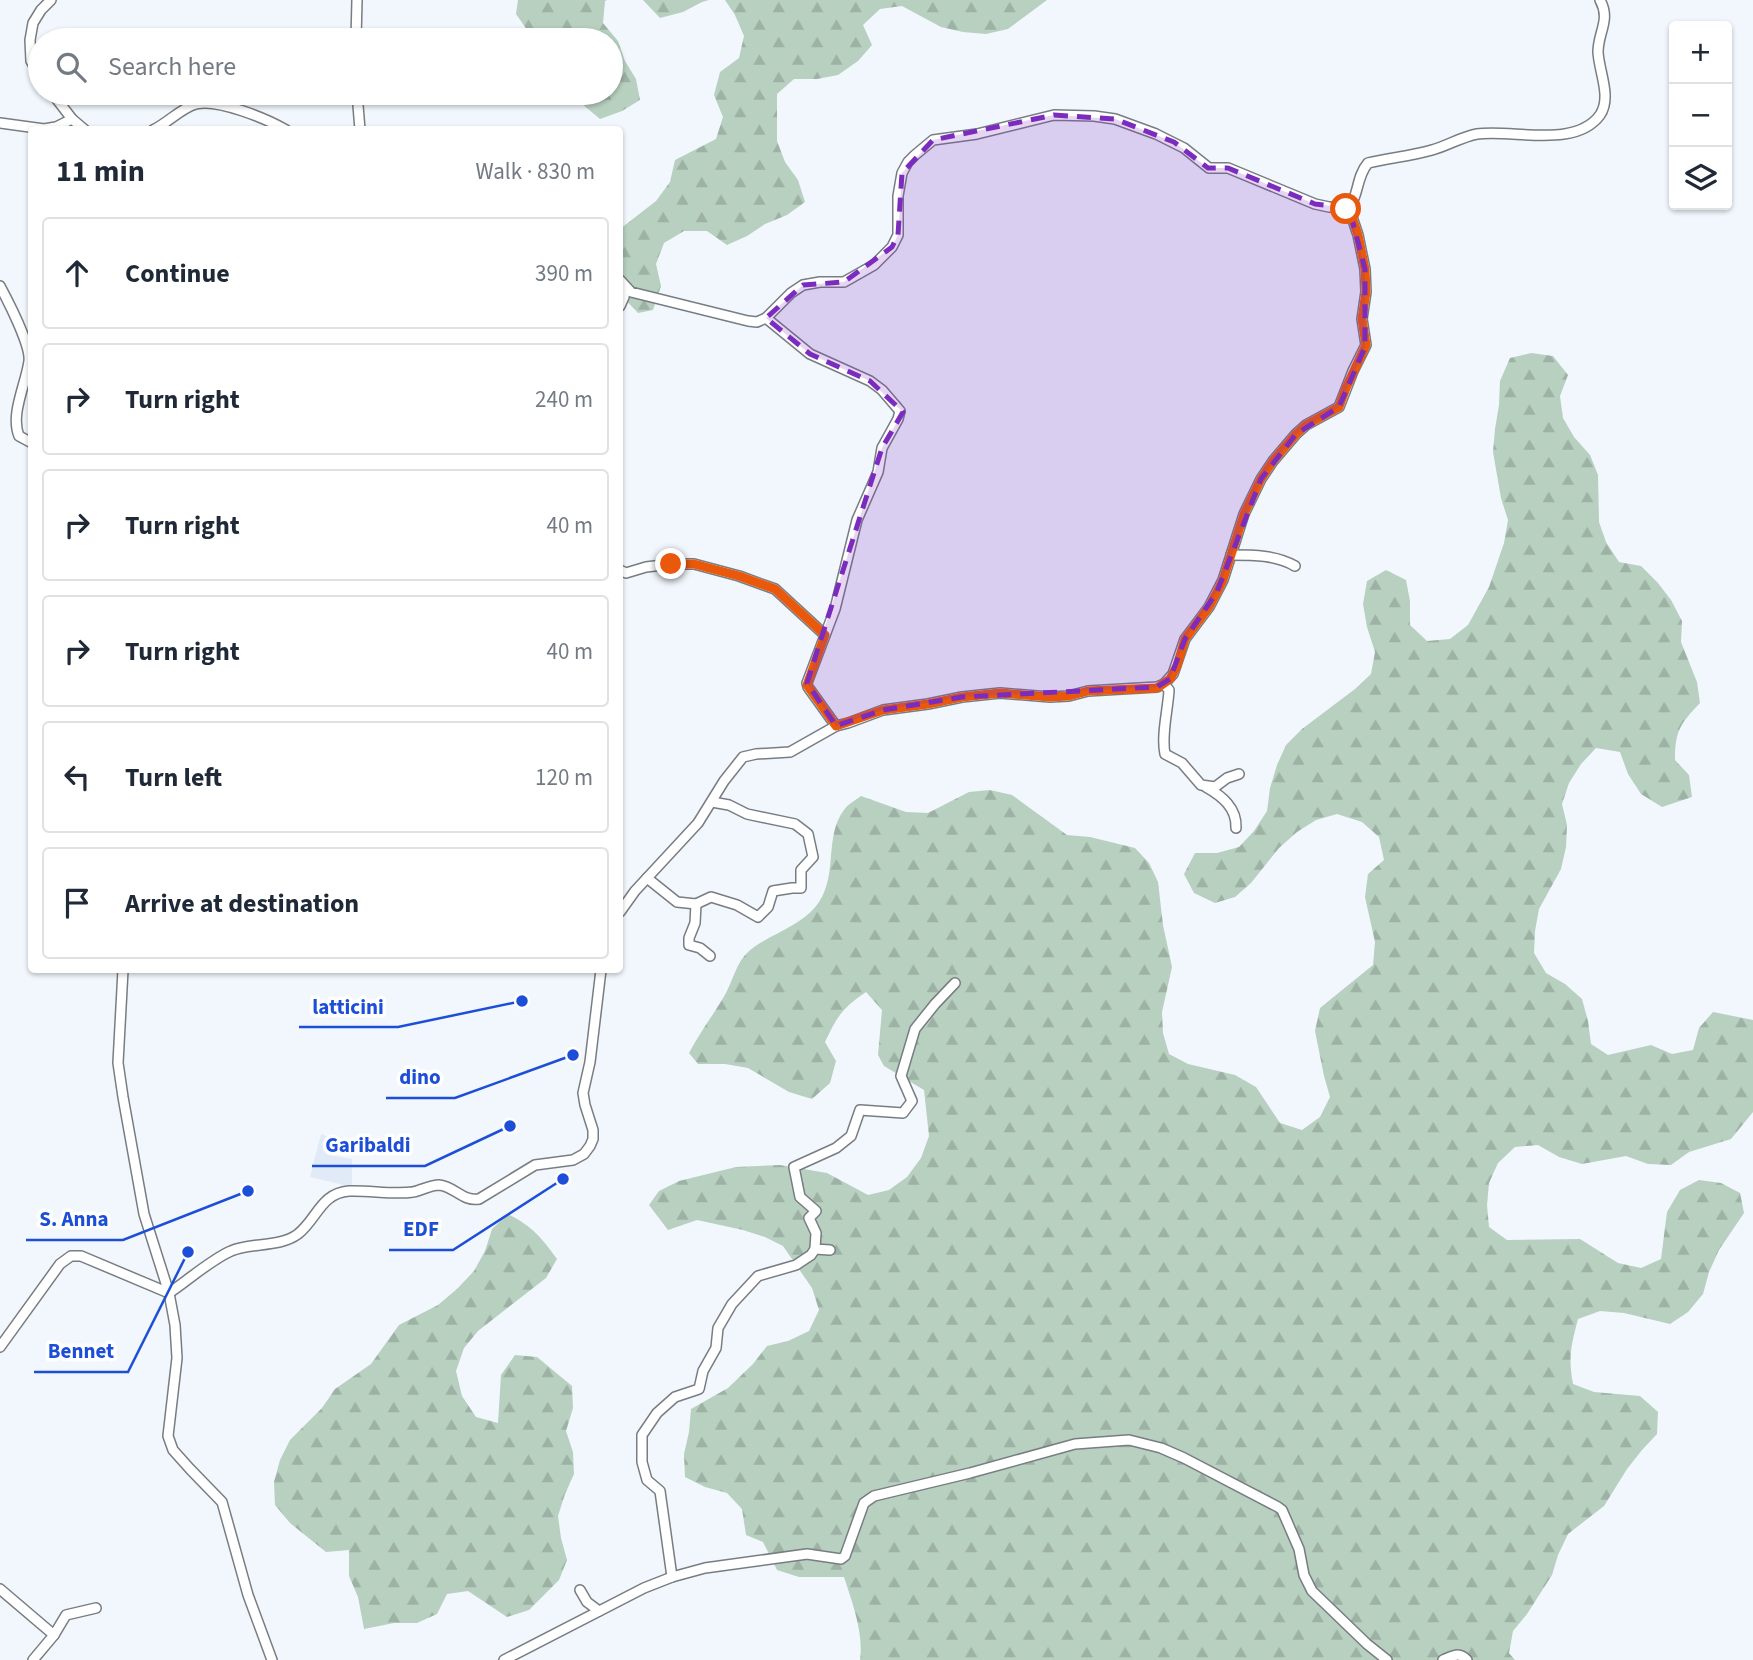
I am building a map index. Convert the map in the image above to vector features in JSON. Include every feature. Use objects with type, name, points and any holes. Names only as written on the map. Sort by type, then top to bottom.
[{"type":"street","points":[[32,28],[41,10],[51,0]]},
{"type":"street","points":[[356,28],[357,0]]},
{"type":"street","points":[[1349,208],[1354,200],[1360,176],[1368,163],[1432,150],[1478,134],[1569,134],[1591,124],[1604,108],[1605,99],[1598,51],[1605,11],[1600,0]]},
{"type":"street","points":[[61,105],[80,126]]},
{"type":"street","points":[[159,126],[192,105]]},
{"type":"street","points":[[218,105],[241,110],[277,126]]},
{"type":"street","points":[[358,105],[360,126]]},
{"type":"street","points":[[623,285],[631,292],[757,322],[766,318],[803,285],[844,282],[871,267],[892,247],[898,235],[898,196],[902,173],[908,162],[933,140],[976,134],[1054,115],[1115,119],[1174,142],[1209,168],[1228,167],[1315,204],[1349,208]]},
{"type":"street","points":[[58,126],[72,119]]},
{"type":"street","points":[[0,123],[28,127]]},
{"type":"street","points":[[623,908],[698,823],[724,781],[744,757],[790,752],[836,726],[883,710],[1000,693],[1069,696],[1088,691],[1157,688],[1164,684],[1173,674],[1185,639],[1217,592],[1244,514],[1261,479],[1296,434],[1306,425],[1339,407],[1366,345],[1362,319],[1366,292],[1365,269],[1349,208]]},
{"type":"street","points":[[0,286],[20,327],[28,355]]},
{"type":"street","points":[[766,318],[810,354],[870,381],[883,390],[900,411],[881,448],[878,472],[857,520],[841,587],[807,685],[836,726]]},
{"type":"street","points":[[28,362],[16,428],[19,436],[28,441]]},
{"type":"street","points":[[1231,555],[1283,559],[1295,566]]},
{"type":"street","points":[[623,572],[671,564],[694,564],[739,576],[775,589],[825,635]]},
{"type":"street","points":[[1164,684],[1169,690],[1164,731],[1165,754],[1182,763],[1201,785],[1222,797],[1236,820],[1236,828]]},
{"type":"street","points":[[1201,785],[1215,787],[1227,778],[1239,774]]},
{"type":"street","points":[[648,878],[677,902],[696,904],[711,897],[737,905],[758,917],[768,907],[774,891],[801,888],[801,870],[813,857],[808,834],[795,824],[747,814],[729,805],[712,802]]},
{"type":"street","points":[[696,904],[695,923],[689,937],[689,945],[700,948],[710,956]]},
{"type":"street","points":[[123,973],[118,1063],[123,1097],[144,1214],[169,1293],[175,1325],[177,1358],[168,1437],[173,1450],[222,1502],[248,1595],[272,1660]]},
{"type":"street","points":[[169,1293],[233,1250],[267,1245],[296,1236],[335,1193],[413,1192],[438,1185],[468,1199],[479,1199],[535,1165],[573,1160],[584,1154],[593,1139],[593,1129],[583,1094],[592,1050],[601,973]]},
{"type":"street","points":[[672,1577],[660,1491],[647,1480],[642,1462],[642,1435],[657,1413],[675,1397],[699,1389],[703,1371],[716,1348],[718,1328],[732,1304],[758,1276],[796,1265],[816,1249],[816,1233],[809,1217],[816,1211],[800,1197],[794,1167],[836,1147],[851,1136],[860,1110],[903,1113],[912,1101],[901,1076],[915,1030],[955,983]]},
{"type":"street","points":[[816,1249],[830,1250]]},
{"type":"street","points":[[0,1346],[53,1272],[71,1256],[81,1256],[169,1293]]},
{"type":"street","points":[[504,1660],[644,1588],[672,1577],[705,1568],[807,1554],[841,1559],[845,1556],[864,1503],[874,1496],[1075,1444],[1129,1440],[1161,1448],[1184,1458],[1282,1510],[1297,1542],[1304,1575],[1312,1591],[1387,1660]]},
{"type":"street","points":[[0,1590],[54,1635]]},
{"type":"street","points":[[580,1590],[587,1602],[598,1611]]},
{"type":"street","points":[[33,1660],[54,1635],[66,1615],[96,1608]]},
{"type":"street","points":[[1443,1660],[1457,1654],[1467,1660]]},
{"type":"highlighted area","points":[[1054,115],[1115,119],[1174,142],[1208,168],[1228,168],[1315,204],[1349,208],[1365,269],[1365,347],[1339,407],[1296,434],[1261,479],[1217,592],[1185,639],[1170,679],[1157,687],[962,697],[883,710],[836,726],[807,683],[882,448],[903,412],[870,381],[810,354],[766,318],[803,285],[844,282],[892,247],[898,235],[902,173],[933,140]]},
{"type":"shaded area","points":[[321,1134],[336,1140],[335,1156],[352,1159],[352,1187],[310,1177]]},
{"type":"green space","points":[[518,0],[607,0],[603,23],[607,28],[526,28],[516,14]]},
{"type":"green space","points":[[643,0],[709,0],[683,12],[660,18]]},
{"type":"green space","points":[[725,0],[1047,0],[1008,29],[986,34],[941,27],[902,6],[880,9],[863,25],[872,45],[858,61],[838,75],[794,79],[777,94],[777,141],[785,162],[798,180],[805,202],[787,215],[727,245],[707,231],[684,231],[664,243],[656,264],[661,286],[653,310],[638,313],[623,297],[623,227],[656,201],[670,182],[675,160],[716,139],[723,117],[714,95],[720,72],[739,58],[744,36]]},
{"type":"green space","points":[[623,55],[636,79],[640,100],[622,111],[600,119],[583,105],[623,105]]},
{"type":"green space","points":[[1531,353],[1553,356],[1568,375],[1560,396],[1563,418],[1574,437],[1590,455],[1598,475],[1599,522],[1606,542],[1619,562],[1641,566],[1671,600],[1682,621],[1681,642],[1697,682],[1700,703],[1680,728],[1675,750],[1675,760],[1689,775],[1692,797],[1662,807],[1641,794],[1628,774],[1620,752],[1596,748],[1581,764],[1569,783],[1562,804],[1567,825],[1566,847],[1561,869],[1539,909],[1534,953],[1546,973],[1565,984],[1582,999],[1591,1044],[1608,1055],[1651,1045],[1672,1054],[1693,1050],[1699,1028],[1713,1012],[1753,1020],[1753,1112],[1731,1139],[1689,1152],[1671,1165],[1648,1164],[1626,1156],[1582,1164],[1559,1157],[1538,1145],[1515,1147],[1498,1163],[1489,1183],[1489,1227],[1507,1240],[1580,1239],[1618,1263],[1641,1268],[1661,1259],[1667,1212],[1680,1190],[1699,1180],[1721,1183],[1740,1193],[1744,1213],[1719,1250],[1703,1294],[1688,1312],[1670,1324],[1624,1313],[1600,1311],[1578,1319],[1571,1352],[1573,1384],[1594,1392],[1640,1396],[1658,1412],[1657,1434],[1627,1469],[1604,1506],[1568,1534],[1552,1575],[1513,1631],[1509,1653],[1515,1660],[860,1660],[859,1628],[844,1577],[799,1577],[777,1570],[763,1542],[746,1535],[742,1509],[727,1493],[705,1487],[685,1477],[684,1454],[691,1409],[728,1388],[767,1346],[788,1341],[809,1331],[819,1310],[812,1288],[783,1246],[743,1230],[697,1220],[668,1230],[649,1205],[659,1191],[679,1181],[736,1167],[780,1165],[827,1173],[868,1195],[889,1190],[907,1177],[921,1158],[929,1136],[924,1090],[884,1066],[878,1055],[882,1010],[866,992],[846,1008],[829,1033],[825,1042],[836,1061],[830,1083],[812,1099],[789,1092],[748,1068],[725,1064],[698,1064],[689,1053],[726,993],[745,955],[796,923],[819,902],[828,879],[834,831],[848,806],[861,796],[906,812],[928,813],[969,792],[990,790],[1012,795],[1067,835],[1090,837],[1135,848],[1149,863],[1158,882],[1172,967],[1162,1012],[1163,1033],[1169,1054],[1188,1064],[1235,1075],[1256,1087],[1280,1123],[1302,1130],[1320,1117],[1330,1097],[1315,1031],[1320,1008],[1373,965],[1375,942],[1365,897],[1368,874],[1384,860],[1379,837],[1362,822],[1337,814],[1316,820],[1279,848],[1251,883],[1235,897],[1215,903],[1194,893],[1184,874],[1195,853],[1217,853],[1239,847],[1254,831],[1267,811],[1270,788],[1286,745],[1371,674],[1375,652],[1363,604],[1367,581],[1386,570],[1406,580],[1410,601],[1410,625],[1427,641],[1450,639],[1468,625],[1489,587],[1504,543],[1508,520],[1493,452],[1500,381],[1510,358]]},
{"type":"green space","points":[[508,1214],[536,1233],[557,1259],[546,1278],[478,1331],[464,1348],[456,1371],[462,1396],[476,1417],[498,1423],[501,1375],[515,1355],[537,1357],[572,1386],[573,1408],[566,1431],[573,1452],[574,1474],[558,1516],[567,1560],[559,1580],[529,1610],[507,1617],[468,1591],[447,1594],[437,1614],[417,1623],[394,1623],[364,1629],[358,1597],[349,1576],[349,1550],[326,1552],[290,1523],[275,1505],[274,1482],[280,1460],[290,1440],[322,1408],[335,1389],[371,1364],[399,1325],[438,1305],[474,1271],[485,1251],[492,1229]]},
{"type":"place","name":"latticini","points":[[522,1001]]},
{"type":"place","name":"dino","points":[[573,1055]]},
{"type":"place","name":"Garibaldi","points":[[510,1126]]},
{"type":"place","name":"EDF","points":[[563,1179]]},
{"type":"place","name":"S. Anna","points":[[248,1191]]},
{"type":"place","name":"Bennet","points":[[188,1252]]},
{"type":"route","points":[[671,564],[694,564],[775,589],[825,635],[807,685],[836,726],[883,710],[962,697],[1000,693],[1050,697],[1088,691],[1157,688],[1170,679],[1185,639],[1209,607],[1223,580],[1244,514],[1261,479],[1296,434],[1306,425],[1341,405],[1366,345],[1362,319],[1366,292],[1365,269],[1358,235],[1349,208],[1346,209]]}]
